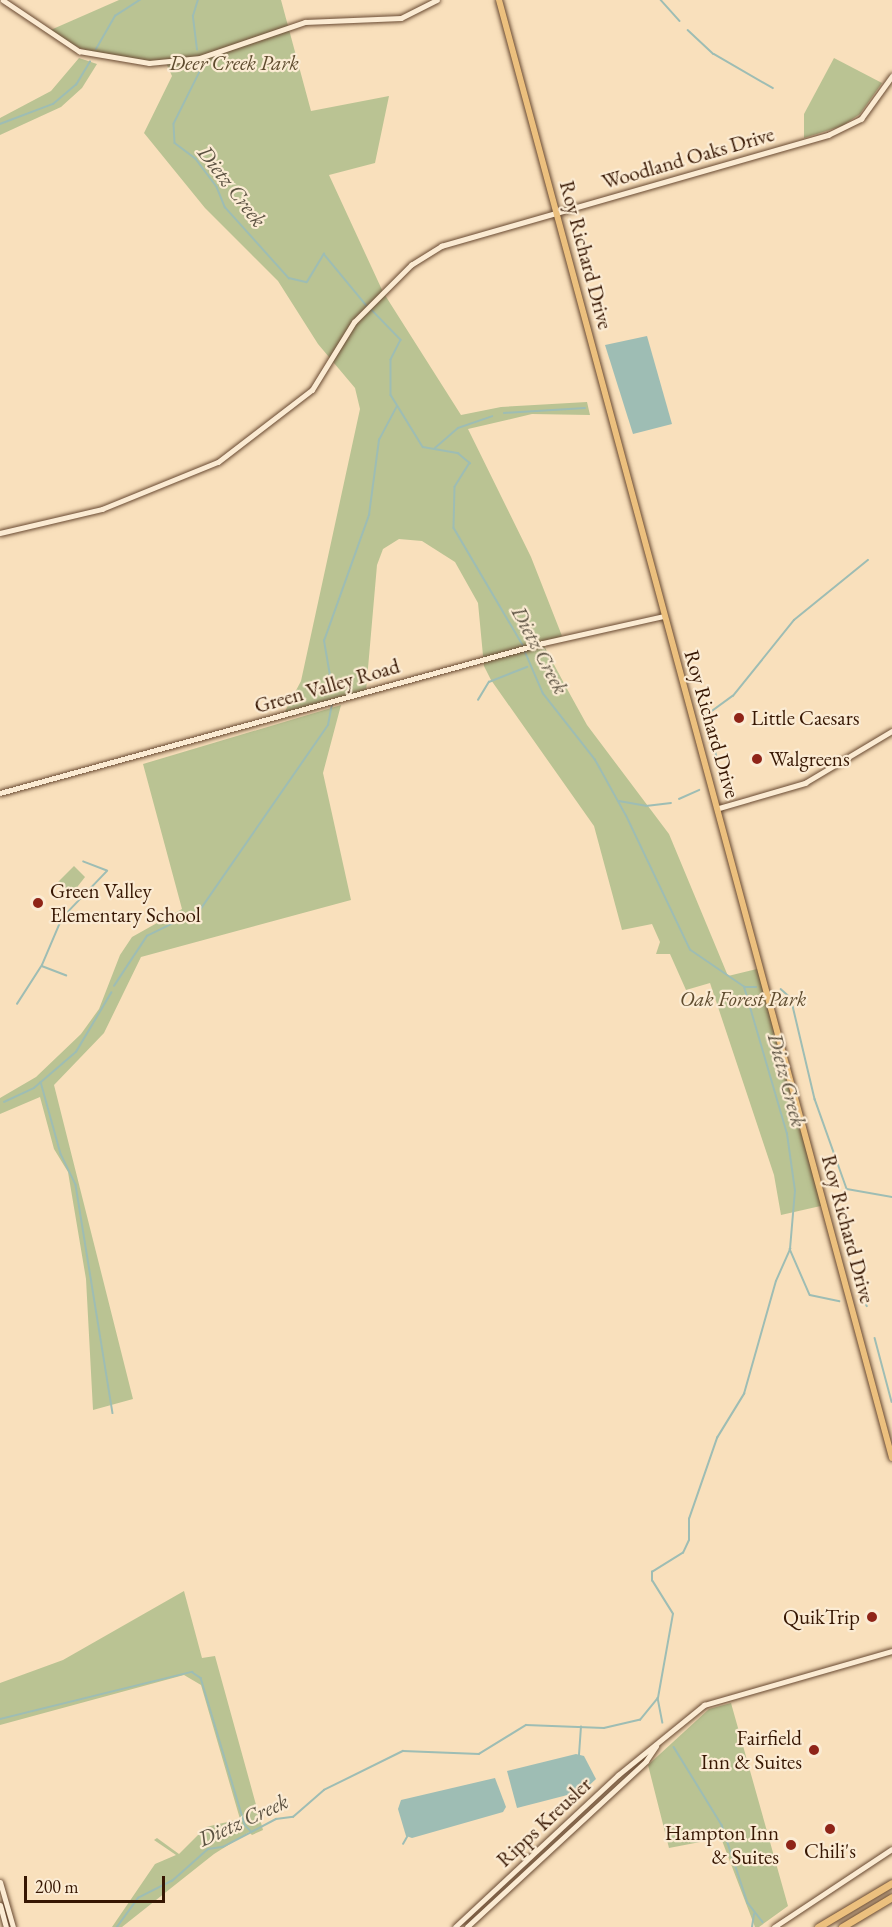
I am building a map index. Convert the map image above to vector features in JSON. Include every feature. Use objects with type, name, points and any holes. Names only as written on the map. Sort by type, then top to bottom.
[{"type":"highway","points":[[818,1927],[892,1883]]},
{"type":"highway","points":[[842,1927],[892,1897]]},
{"type":"main road","name":"Roy Richard Drive","points":[[499,0],[558,212],[664,616],[719,808],[892,1458]]},
{"type":"main road","points":[[774,1927],[892,1850]]},
{"type":"main road","points":[[0,1882],[13,1927]]},
{"type":"main road","points":[[0,1905],[6,1927]]},
{"type":"street","points":[[3,0],[79,51],[149,63],[200,58],[305,22],[400,18],[437,0]]},
{"type":"street","name":"Woodland Oaks Drive","points":[[0,533],[102,508],[218,462],[312,390],[357,320],[411,265],[441,246],[845,129],[869,111],[892,76]]},
{"type":"street","name":"Green Valley Road","points":[[0,793],[537,645],[664,616]]},
{"type":"street","points":[[719,808],[805,783],[892,731]]},
{"type":"street","name":"Ripps Kreusler","points":[[454,1927],[693,1711],[714,1700],[892,1652]]},
{"type":"street","name":"Ripps Kreusler","points":[[467,1927],[646,1761],[658,1743]]},
{"type":"green space","points":[[119,0],[281,0],[311,111],[389,96],[375,163],[329,175],[383,292],[461,415],[501,407],[587,402],[590,415],[532,414],[468,429],[531,557],[562,636],[543,644],[566,687],[587,725],[669,834],[728,976],[761,968],[825,1205],[781,1215],[774,1175],[710,983],[686,990],[670,954],[656,954],[660,942],[652,924],[622,930],[594,826],[491,680],[484,666],[478,603],[455,562],[422,541],[399,539],[383,549],[377,565],[366,691],[283,715],[301,681],[360,409],[355,388],[318,344],[278,281],[205,208],[144,133],[172,76],[166,63],[99,57],[46,32]]},
{"type":"green space","points":[[79,58],[97,64],[82,88],[61,107],[0,135],[0,118],[51,91]]},
{"type":"green space","points":[[834,58],[882,83],[860,114],[842,126],[804,138],[804,114]]},
{"type":"green space","points":[[341,705],[323,773],[351,900],[141,957],[104,1033],[54,1085],[133,1399],[93,1410],[86,1279],[68,1172],[54,1149],[40,1097],[0,1114],[0,1098],[36,1077],[81,1034],[99,1009],[120,955],[132,937],[182,909],[143,764]]},
{"type":"green space","points":[[74,866],[85,877],[71,895],[58,882]]},
{"type":"green space","points":[[184,1591],[202,1658],[215,1656],[263,1830],[252,1835],[249,1832],[214,1854],[122,1927],[112,1927],[155,1864],[176,1855],[154,1840],[157,1838],[179,1854],[206,1827],[240,1819],[201,1685],[184,1675],[0,1725],[0,1683],[63,1660]]},
{"type":"green space","points":[[731,1703],[788,1906],[759,1927],[755,1927],[721,1838],[669,1848],[648,1765],[709,1709]]},
{"type":"water","points":[[647,336],[672,424],[633,434],[605,345]]},
{"type":"water","points":[[576,1754],[584,1756],[596,1779],[583,1791],[517,1808],[507,1771]]},
{"type":"water","points":[[495,1778],[506,1807],[503,1812],[412,1838],[406,1836],[398,1809],[401,1800]]},
{"type":"waterway","points":[[96,49],[115,16],[140,0]]},
{"type":"waterway","name":"Dietz Creek","points":[[197,50],[193,16],[198,0]]},
{"type":"waterway","points":[[661,0],[680,21]]},
{"type":"waterway","points":[[688,30],[714,54],[773,88]]},
{"type":"waterway","points":[[0,124],[53,104],[76,85],[90,62]]},
{"type":"waterway","name":"Dietz Creek","points":[[201,70],[174,124],[175,143],[196,159],[217,187],[225,207],[289,278],[307,282],[324,254],[367,306]]},
{"type":"waterway","name":"Dietz Creek","points":[[371,309],[401,340],[391,360],[391,395],[423,447],[458,453],[470,463],[455,487],[454,528],[523,645]]},
{"type":"waterway","points":[[333,693],[324,641],[369,515],[379,440],[397,406]]},
{"type":"waterway","points":[[504,413],[585,408]]},
{"type":"waterway","points":[[435,448],[458,428],[492,416]]},
{"type":"waterway","points":[[711,739],[705,716],[733,696],[794,620],[868,560]]},
{"type":"waterway","name":"Dietz Creek","points":[[117,1927],[138,1898],[172,1881],[208,1849],[223,1847],[276,1819],[293,1817],[324,1790],[403,1751],[479,1754],[526,1725],[604,1728],[640,1720],[658,1698],[673,1614],[652,1581],[652,1572],[683,1553],[689,1540],[689,1519],[717,1438],[744,1394],[776,1281],[790,1249],[795,1191],[787,1134],[744,987],[690,950],[626,816],[595,760],[543,694],[524,650]]},
{"type":"waterway","points":[[478,700],[489,682],[527,667]]},
{"type":"waterway","points":[[114,986],[147,936],[200,910],[328,725],[332,705]]},
{"type":"waterway","points":[[715,750],[724,783]]},
{"type":"waterway","points":[[679,799],[699,790]]},
{"type":"waterway","points":[[619,801],[646,806],[671,803]]},
{"type":"waterway","points":[[17,1004],[42,965],[62,918],[107,871],[84,862]]},
{"type":"waterway","points":[[42,966],[66,975]]},
{"type":"waterway","points":[[745,987],[756,987]]},
{"type":"waterway","points":[[781,989],[791,998]]},
{"type":"waterway","points":[[4,1102],[34,1088],[76,1052],[111,993]]},
{"type":"waterway","points":[[793,1006],[815,1099],[847,1189],[892,1197]]},
{"type":"waterway","points":[[41,1082],[61,1154],[76,1185],[113,1413]]},
{"type":"waterway","points":[[790,1249],[810,1295],[839,1301]]},
{"type":"waterway","points":[[863,1298],[867,1306]]},
{"type":"waterway","points":[[875,1338],[892,1402]]},
{"type":"waterway","points":[[0,1719],[192,1672],[201,1678],[245,1825],[251,1831]]},
{"type":"waterway","points":[[658,1698],[663,1723]]},
{"type":"waterway","points":[[579,1755],[581,1727]]},
{"type":"waterway","points":[[674,1747],[722,1825],[748,1903],[763,1922]]},
{"type":"waterway","points":[[403,1844],[407,1837]]},
{"type":"waterway","points":[[752,1927],[754,1914]]},
{"type":"place","name":"Little Caesars","points":[[739,718]]},
{"type":"place","name":"Walgreens","points":[[757,759]]},
{"type":"place","name":"Green Valley Elementary School","points":[[38,903]]},
{"type":"place","name":"QuikTrip","points":[[872,1617]]},
{"type":"place","name":"Fairfield Inn & Suites","points":[[814,1750]]},
{"type":"place","name":"Chili's","points":[[830,1829]]},
{"type":"place","name":"Hampton Inn & Suites","points":[[791,1845]]},
{"type":"park label","name":"Deer Creek Park","points":[[234,63]]},
{"type":"park label","name":"Oak Forest Park","points":[[743,999]]}]
